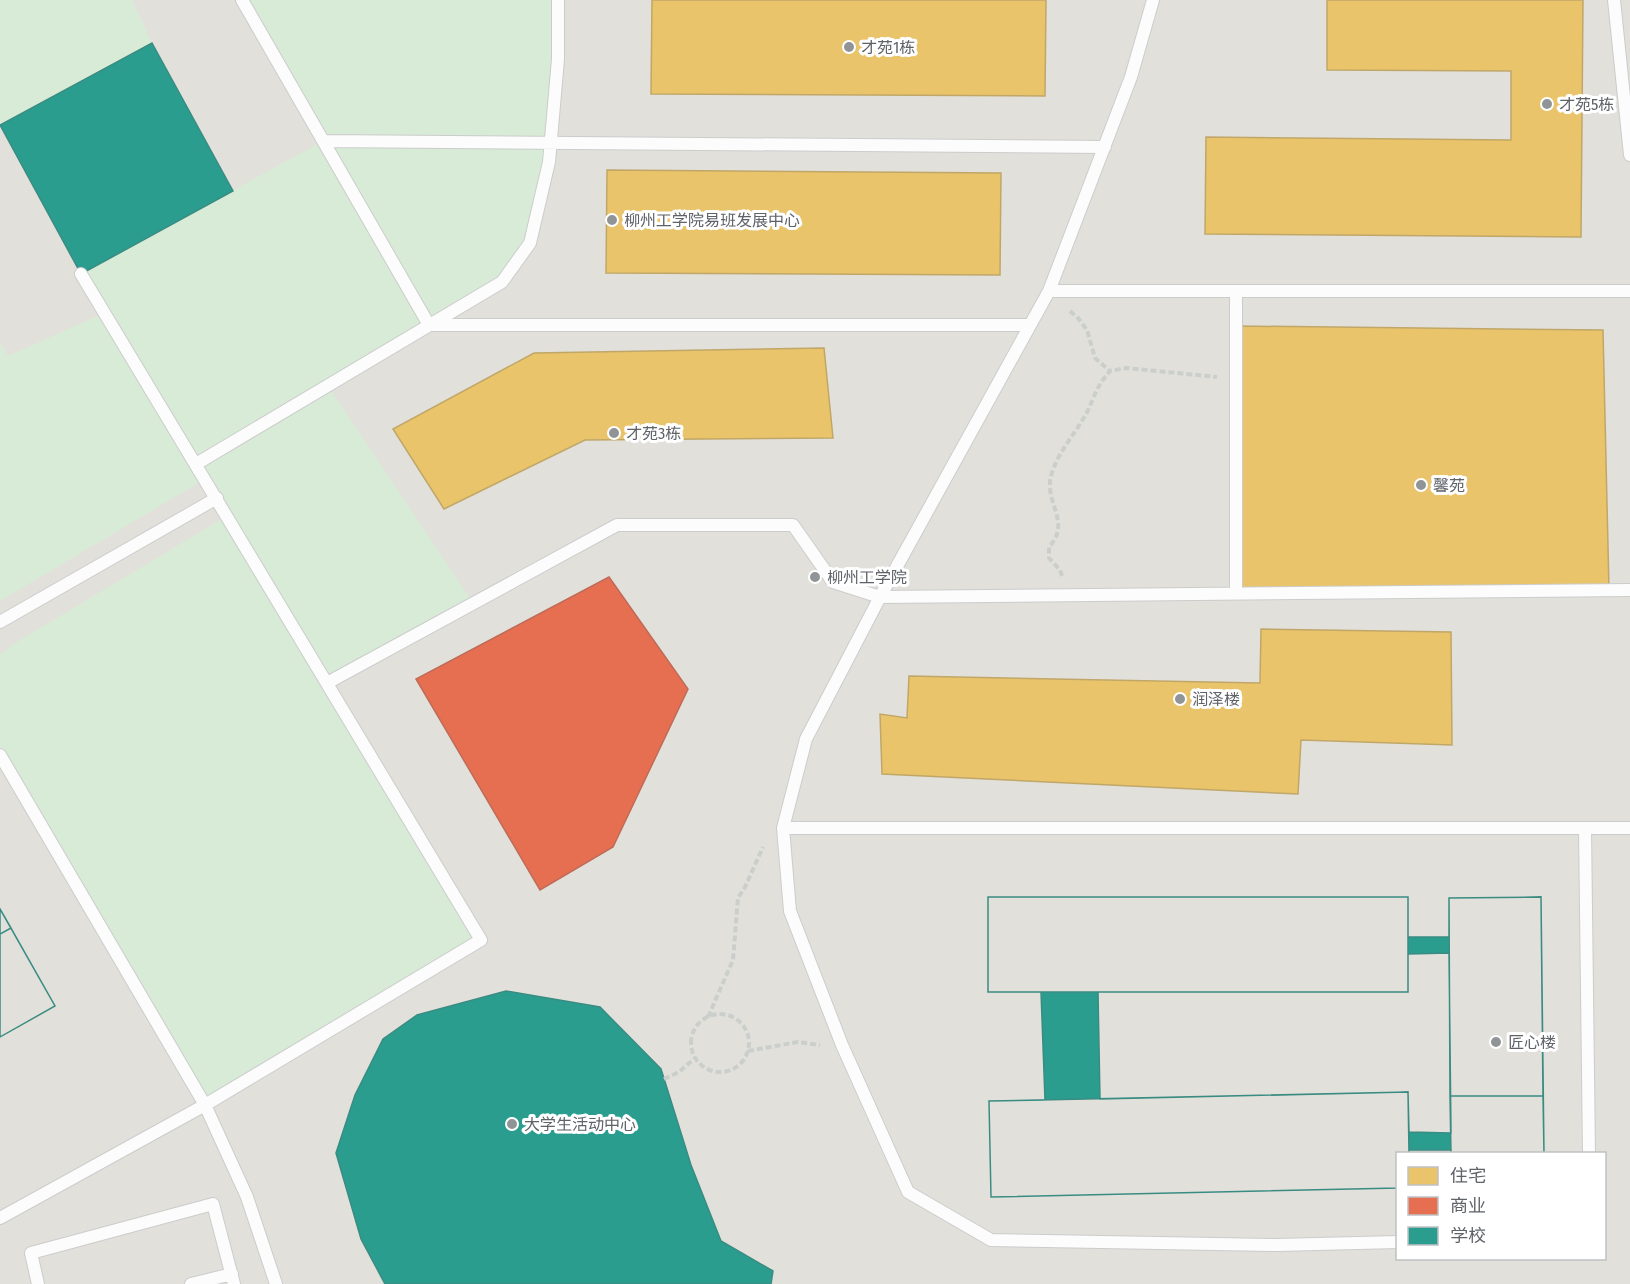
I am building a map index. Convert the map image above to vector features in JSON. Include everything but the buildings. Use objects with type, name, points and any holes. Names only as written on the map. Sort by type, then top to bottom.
[{"type":"lane","points":[[242,0],[429,325]]},
{"type":"lane","points":[[196,464],[502,282],[530,243],[549,162],[558,59],[558,0]]},
{"type":"lane","points":[[1153,0],[1131,77],[1049,291],[880,597],[806,739],[783,828],[790,911],[842,1045],[908,1192],[991,1240],[1277,1245],[1396,1242]]},
{"type":"lane","points":[[1614,0],[1630,155]]},
{"type":"lane","points":[[323,141],[1105,147]]},
{"type":"lane","points":[[0,1218],[205,1105],[481,940],[81,274]]},
{"type":"lane","points":[[1049,291],[1630,291]]},
{"type":"lane","points":[[1236,291],[1236,593]]},
{"type":"lane","points":[[429,325],[1030,325]]},
{"type":"lane","points":[[0,622],[216,498]]},
{"type":"lane","points":[[327,683],[617,525],[793,525],[833,582],[880,597],[1630,590]]},
{"type":"lane","points":[[0,755],[205,1105],[247,1197],[276,1284]]},
{"type":"lane","points":[[783,828],[1630,828]]},
{"type":"lane","points":[[1585,828],[1589,1152]]},
{"type":"lane","points":[[38,1284],[31,1253],[213,1204],[233,1279],[191,1284]]},
{"type":"path","points":[[1049,291],[1083,324],[1095,358],[1110,370],[1126,368],[1236,379]]},
{"type":"path","points":[[1067,595],[1060,570],[1050,558],[1050,547],[1056,540],[1059,522],[1052,501],[1050,478],[1059,455],[1084,419],[1100,385],[1110,370]]},
{"type":"path","points":[[708,1017],[733,960],[738,898],[766,840],[783,828]]},
{"type":"path","points":[[721,1014],[731,1016],[745,1028],[748,1037],[748,1052],[741,1063],[733,1069],[714,1072],[705,1068],[692,1054],[692,1035],[696,1026],[708,1017],[721,1014]]},
{"type":"path","points":[[748,1052],[798,1042],[842,1045]]},
{"type":"path","points":[[664,1079],[678,1072],[695,1058]]},
{"type":"shaded area","name":"柳州工学院","points":[[0,0],[1630,0],[1630,1284],[0,1284]]},
{"type":"green space","points":[[0,0],[132,0],[152,43],[0,125]]},
{"type":"green space","points":[[242,0],[558,0],[550,143],[530,243],[502,282],[328,386],[473,603],[327,683],[481,940],[205,1105],[0,755],[0,654],[227,516],[205,479],[0,601],[0,342],[8,356],[104,313],[81,274],[323,141]]},
{"type":"place","name":"才苑1栋","points":[[849,47]]},
{"type":"place","name":"才苑5栋","points":[[1547,104]]},
{"type":"place","name":"柳州工学院易班发展中心","points":[[612,220]]},
{"type":"place","name":"才苑3栋","points":[[614,433]]},
{"type":"place","name":"馨苑","points":[[1421,485]]},
{"type":"place","name":"柳州工学院","points":[[815,577]]},
{"type":"place","name":"润泽楼","points":[[1180,699]]},
{"type":"place","name":"匠心楼","points":[[1496,1042]]},
{"type":"place","name":"大学生活动中心","points":[[512,1124]]}]
